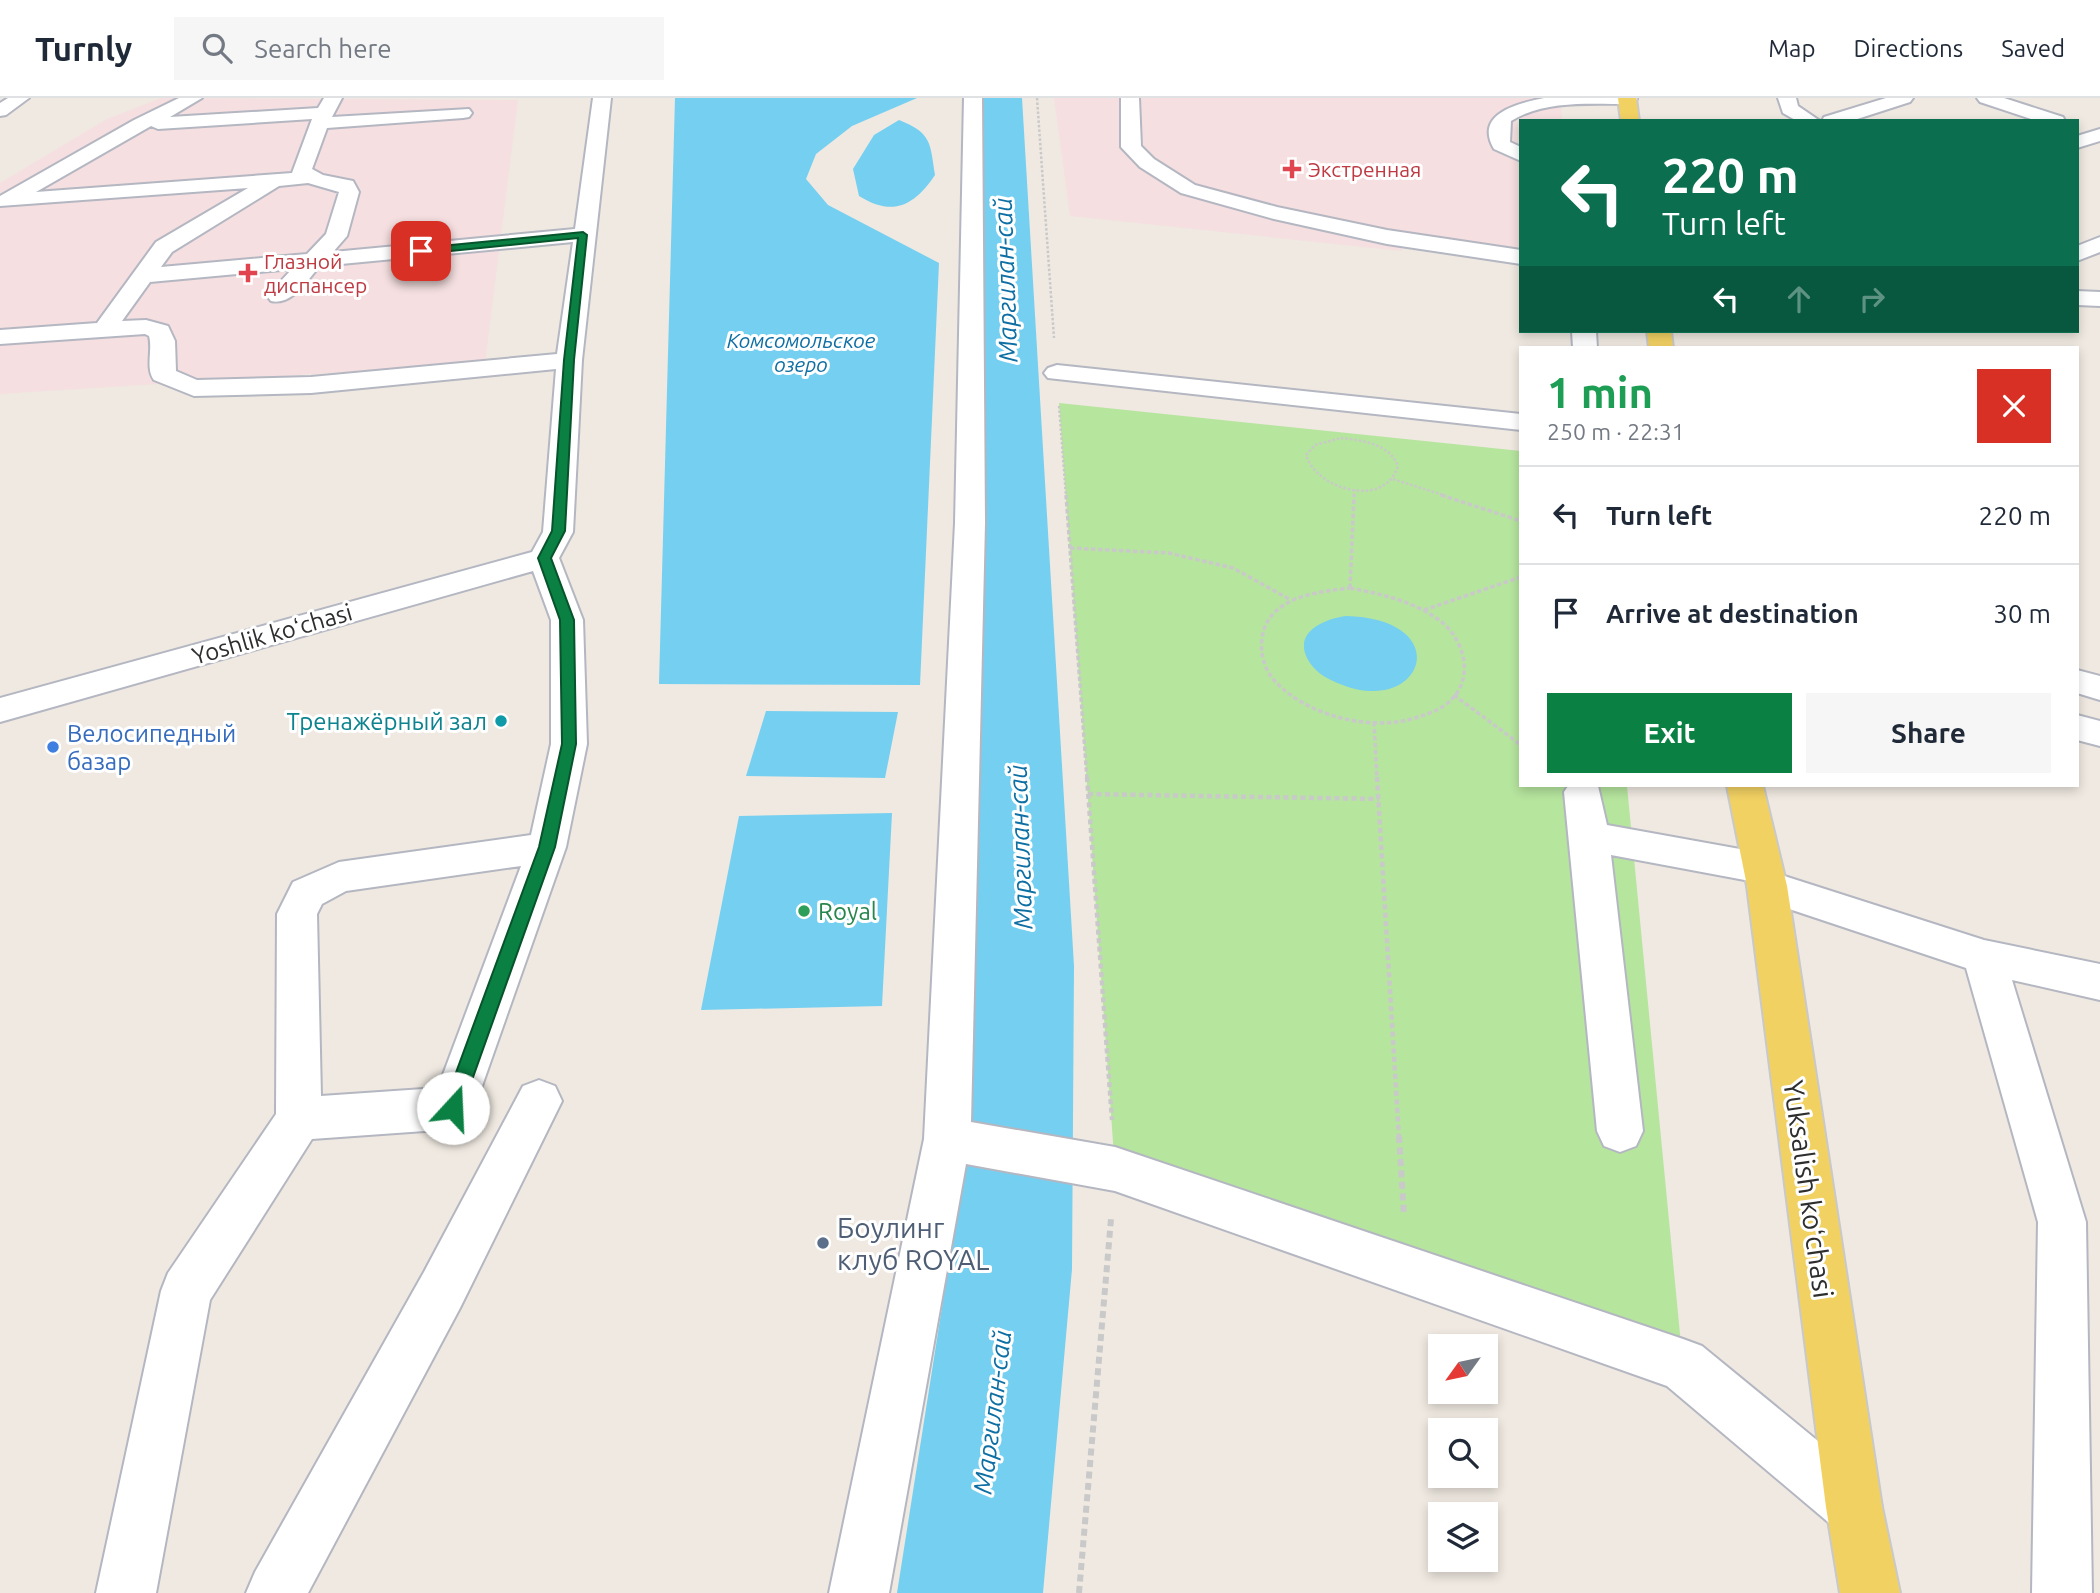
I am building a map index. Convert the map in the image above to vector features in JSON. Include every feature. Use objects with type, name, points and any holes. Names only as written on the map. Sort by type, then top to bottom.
[{"type":"main road","points":[[1628,99],[1630,119]]},
{"type":"main road","name":"Yuksalish koʻchasi","points":[[1745,787],[1765,877],[1854,1507],[1870,1593]]},
{"type":"street","points":[[0,111],[20,98]]},
{"type":"street","points":[[3,203],[141,124],[193,98]]},
{"type":"street","points":[[299,1119],[453,1108],[547,847],[569,744],[567,620],[544,558],[558,531],[569,360],[602,98]]},
{"type":"street","points":[[859,1593],[947,1139],[970,523],[973,98]]},
{"type":"street","points":[[1130,98],[1131,146],[1147,163],[1188,189],[1274,213],[1387,237],[1519,257]]},
{"type":"street","points":[[1787,98],[1789,109],[1807,119]]},
{"type":"street","points":[[1837,119],[1904,98]]},
{"type":"street","points":[[1986,98],[2050,119]]},
{"type":"street","points":[[1519,154],[1501,145],[1499,131],[1504,118],[1521,109],[1551,100],[1628,99]]},
{"type":"street","points":[[141,124],[326,111],[463,113]]},
{"type":"street","points":[[279,296],[336,236],[349,192],[346,185],[312,177],[301,171],[326,111]]},
{"type":"street","points":[[2079,129],[2100,135]]},
{"type":"street","points":[[2079,141],[2100,135]]},
{"type":"street","points":[[3,203],[312,177]]},
{"type":"street","points":[[104,330],[164,247],[202,222],[280,179]]},
{"type":"street","points":[[142,276],[583,235]]},
{"type":"street","points":[[2079,253],[2100,244]]},
{"type":"street","points":[[2079,298],[2100,299]]},
{"type":"street","points":[[0,337],[146,327],[159,331],[163,341],[163,375],[194,388],[311,386],[569,360]]},
{"type":"street","points":[[1057,373],[1519,422]]},
{"type":"street","name":"Yoshlik koʻchasi","points":[[0,710],[544,558]]},
{"type":"street","points":[[2079,682],[2100,688]]},
{"type":"street","points":[[2079,728],[2100,734]]},
{"type":"street","points":[[1583,792],[1620,1131]]},
{"type":"street","points":[[1590,837],[1765,877],[1984,957],[2100,982]]},
{"type":"street","points":[[126,1593],[186,1291],[299,1119],[297,914],[307,893],[340,877],[547,847]]},
{"type":"street","points":[[1984,957],[2062,1222],[2062,1593]]},
{"type":"street","points":[[276,1593],[442,1290],[539,1101]]},
{"type":"street","points":[[947,1139],[1115,1169],[1683,1365],[1854,1507]]},
{"type":"path","points":[[1037,98],[1115,1169],[1079,1593]]},
{"type":"path","points":[[1356,439],[1370,442],[1391,455],[1397,463],[1398,471],[1393,479],[1384,485],[1354,489],[1330,484],[1313,474],[1305,457],[1309,450],[1328,440],[1356,439]]},
{"type":"path","points":[[1393,479],[1519,521]]},
{"type":"path","points":[[1350,588],[1354,489]]},
{"type":"path","points":[[1070,548],[1182,556],[1233,568],[1291,600]]},
{"type":"path","points":[[1423,610],[1519,578]]},
{"type":"path","points":[[1350,588],[1383,593],[1423,610],[1439,620],[1458,640],[1465,662],[1463,684],[1449,702],[1425,716],[1393,722],[1358,721],[1323,713],[1293,697],[1272,678],[1261,656],[1260,634],[1271,614],[1291,600],[1318,591],[1350,588]]},
{"type":"path","points":[[1454,695],[1519,744]]},
{"type":"path","points":[[1374,722],[1407,1269]]},
{"type":"path","points":[[1088,794],[1379,799]]},
{"type":"shaded area","name":"Глазной диспансер","points":[[161,98],[518,100],[485,363],[0,394],[0,183],[107,119]]},
{"type":"shaded area","name":"Экстренная","points":[[1054,98],[1560,98],[1562,119],[1519,119],[1519,255],[1404,241],[1401,251],[1070,216]]},
{"type":"green space","points":[[1059,403],[1519,451],[1519,787],[1627,787],[1683,1365],[1115,1169]]},
{"type":"water","name":"Комсомольское озеро","points":[[675,98],[917,98],[852,126],[816,154],[806,179],[828,205],[939,263],[920,685],[659,684]]},
{"type":"water","points":[[899,120],[918,130],[928,140],[935,175],[911,201],[892,207],[882,206],[859,196],[853,169],[874,135]]},
{"type":"water","points":[[1346,616],[1381,621],[1404,633],[1415,648],[1416,664],[1408,678],[1392,688],[1369,691],[1335,682],[1313,667],[1304,649],[1308,634],[1321,623]]},
{"type":"water","points":[[766,711],[898,712],[885,778],[746,776]]},
{"type":"water","name":"Royal","points":[[892,813],[882,1006],[701,1010],[739,816]]},
{"type":"waterway","name":"Маргилан-сай","points":[[970,1593],[1010,1269],[1023,966],[1000,98]]},
{"type":"place","name":"Экстренная","points":[[1292,169]]},
{"type":"place","name":"Глазной диспансер","points":[[248,273]]},
{"type":"place","name":"Тренажёрный зал","points":[[501,721]]},
{"type":"place","name":"Велосипедный базар","points":[[53,747]]},
{"type":"place","name":"Royal","points":[[804,911]]},
{"type":"place","name":"Боулинг клуб ROYAL","points":[[823,1243]]},
{"type":"route","points":[[421,251],[583,235],[569,360],[558,531],[544,558],[567,620],[569,744],[547,847],[453,1108]]}]
